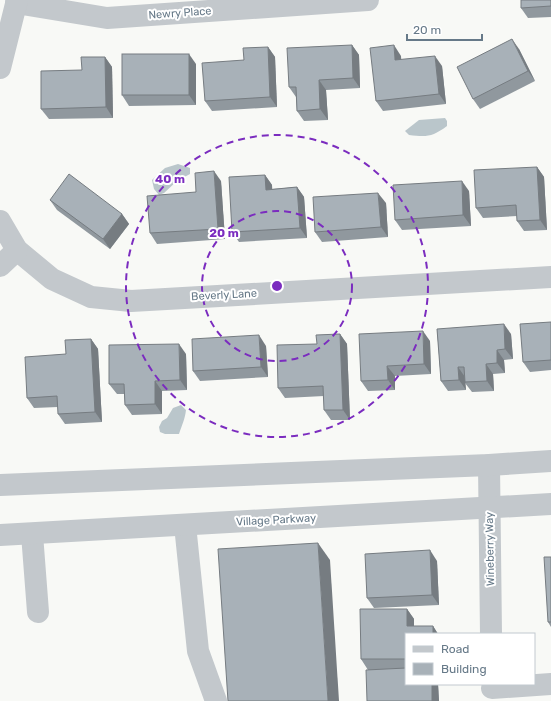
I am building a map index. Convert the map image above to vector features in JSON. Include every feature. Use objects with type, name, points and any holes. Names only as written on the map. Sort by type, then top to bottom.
[{"type":"street","name":"Newry Place","points":[[16,1],[108,18],[368,0]]},
{"type":"street","points":[[0,68],[16,1]]},
{"type":"street","name":"Beverly Lane","points":[[0,221],[17,250],[52,279],[91,297],[131,301],[551,277]]},
{"type":"street","points":[[0,266],[17,250]]},
{"type":"street","points":[[0,485],[489,465],[551,460]]},
{"type":"street","name":"Wineberry Way","points":[[489,465],[491,633]]},
{"type":"street","name":"Village Parkway","points":[[0,535],[551,504]]},
{"type":"street","points":[[185,525],[198,651],[216,701]]},
{"type":"street","points":[[32,534],[38,612]]},
{"type":"street","points":[[492,691],[551,684]]},
{"type":"shaded area","points":[[445,118],[447,121],[447,126],[433,134],[425,136],[409,135],[405,131],[419,120]]},
{"type":"shaded area","points":[[178,164],[190,168],[190,174],[177,181],[164,193],[159,195],[154,189],[152,180],[165,168]]},
{"type":"shaded area","points":[[181,405],[186,410],[179,434],[165,434],[160,432],[159,427],[162,421],[167,418],[173,408]]},
{"type":"building","points":[[521,0],[551,0],[551,6],[521,8]]},
{"type":"building","points":[[512,39],[528,71],[473,99],[457,67]]},
{"type":"building","points":[[352,45],[353,78],[319,80],[320,109],[297,111],[296,87],[289,87],[287,48]]},
{"type":"building","points":[[394,45],[395,60],[435,56],[439,94],[376,101],[370,48]]},
{"type":"building","points":[[268,47],[270,97],[205,101],[202,63],[244,60],[243,48]]},
{"type":"building","points":[[122,54],[189,54],[189,95],[122,95]]},
{"type":"building","points":[[81,57],[105,57],[106,107],[41,109],[41,71],[82,70]]},
{"type":"building","points":[[537,167],[540,220],[517,221],[516,205],[476,208],[474,170]]},
{"type":"building","points":[[214,171],[218,229],[150,233],[147,196],[196,192],[195,173]]},
{"type":"building","points":[[69,174],[122,214],[103,239],[50,200]]},
{"type":"building","points":[[265,175],[266,190],[297,187],[300,228],[232,232],[229,177]]},
{"type":"building","points":[[462,181],[463,215],[395,220],[393,185]]},
{"type":"building","points":[[378,193],[381,227],[315,232],[313,197]]},
{"type":"building","points":[[551,322],[551,360],[523,362],[520,324]]},
{"type":"building","points":[[504,324],[505,349],[497,350],[497,363],[486,364],[487,381],[465,382],[464,367],[458,367],[459,380],[441,381],[437,329]]},
{"type":"building","points":[[423,331],[424,364],[387,366],[388,380],[361,381],[359,334]]},
{"type":"building","points":[[340,334],[343,410],[324,410],[323,386],[278,388],[277,345],[317,344],[316,335]]},
{"type":"building","points":[[259,335],[261,367],[193,371],[192,339]]},
{"type":"building","points":[[91,339],[95,412],[58,414],[57,396],[27,398],[25,357],[66,354],[65,340]]},
{"type":"building","points":[[179,344],[180,380],[155,381],[155,404],[125,405],[124,384],[109,384],[109,345]]},
{"type":"building","points":[[318,543],[328,701],[228,701],[218,549]]},
{"type":"building","points":[[430,550],[432,595],[367,598],[365,554]]},
{"type":"building","points":[[544,557],[551,557],[551,622],[548,622]]},
{"type":"building","points":[[360,609],[407,609],[407,626],[433,626],[433,633],[405,633],[405,659],[361,659]]},
{"type":"building","points":[[405,668],[405,685],[432,685],[432,701],[367,701],[366,670]]}]
